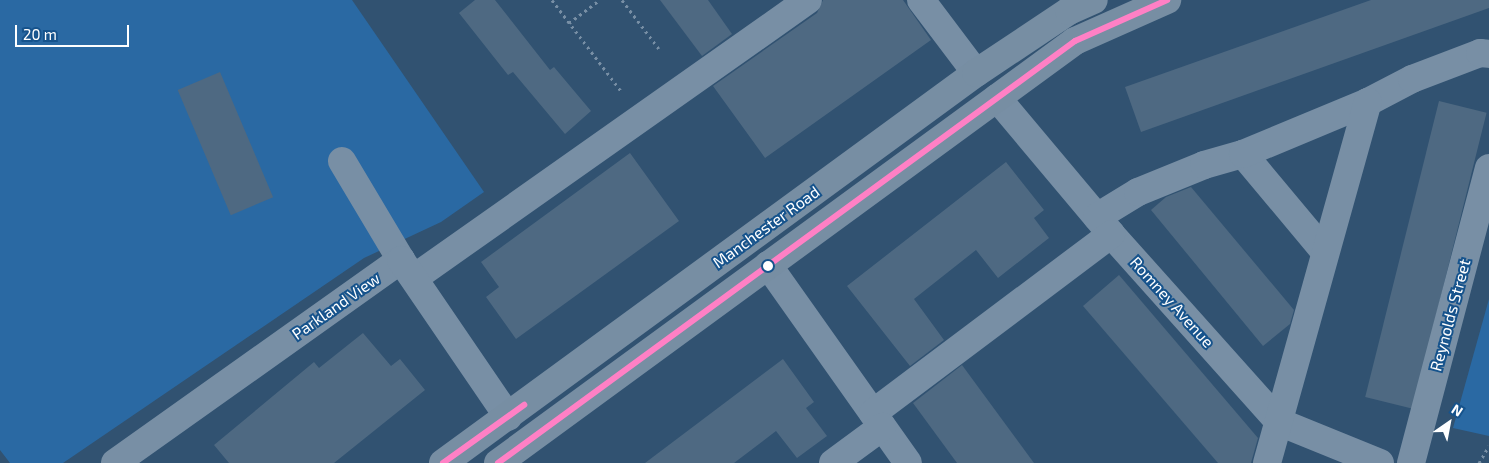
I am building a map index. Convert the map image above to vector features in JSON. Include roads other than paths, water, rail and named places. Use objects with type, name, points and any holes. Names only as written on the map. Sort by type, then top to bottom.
[{"type":"main road","name":"Manchester Road","points":[[443,463],[976,73],[1069,11],[1094,0]]},
{"type":"main road","name":"Manchester Road","points":[[498,463],[1075,41],[1167,0]]},
{"type":"main road","points":[[976,73],[997,98]]},
{"type":"main road","points":[[748,240],[768,265]]},
{"type":"main road","points":[[508,416],[526,442]]},
{"type":"street","name":"Parkland View","points":[[115,463],[408,269],[641,118],[808,0]]},
{"type":"street","points":[[920,0],[976,73]]},
{"type":"street","points":[[833,463],[878,420],[1104,226],[1138,192],[1204,165],[1243,154],[1368,102],[1412,79],[1480,53],[1489,54]]},
{"type":"street","name":"Romney Avenue","points":[[997,98],[1104,226],[1279,422],[1380,463]]},
{"type":"street","points":[[1267,463],[1324,251],[1368,102]]},
{"type":"street","points":[[1243,154],[1324,251]]},
{"type":"street","points":[[342,161],[408,269],[508,416]]},
{"type":"street","name":"Reynolds Street","points":[[1411,463],[1489,168]]},
{"type":"street","points":[[768,265],[908,463]]}]
